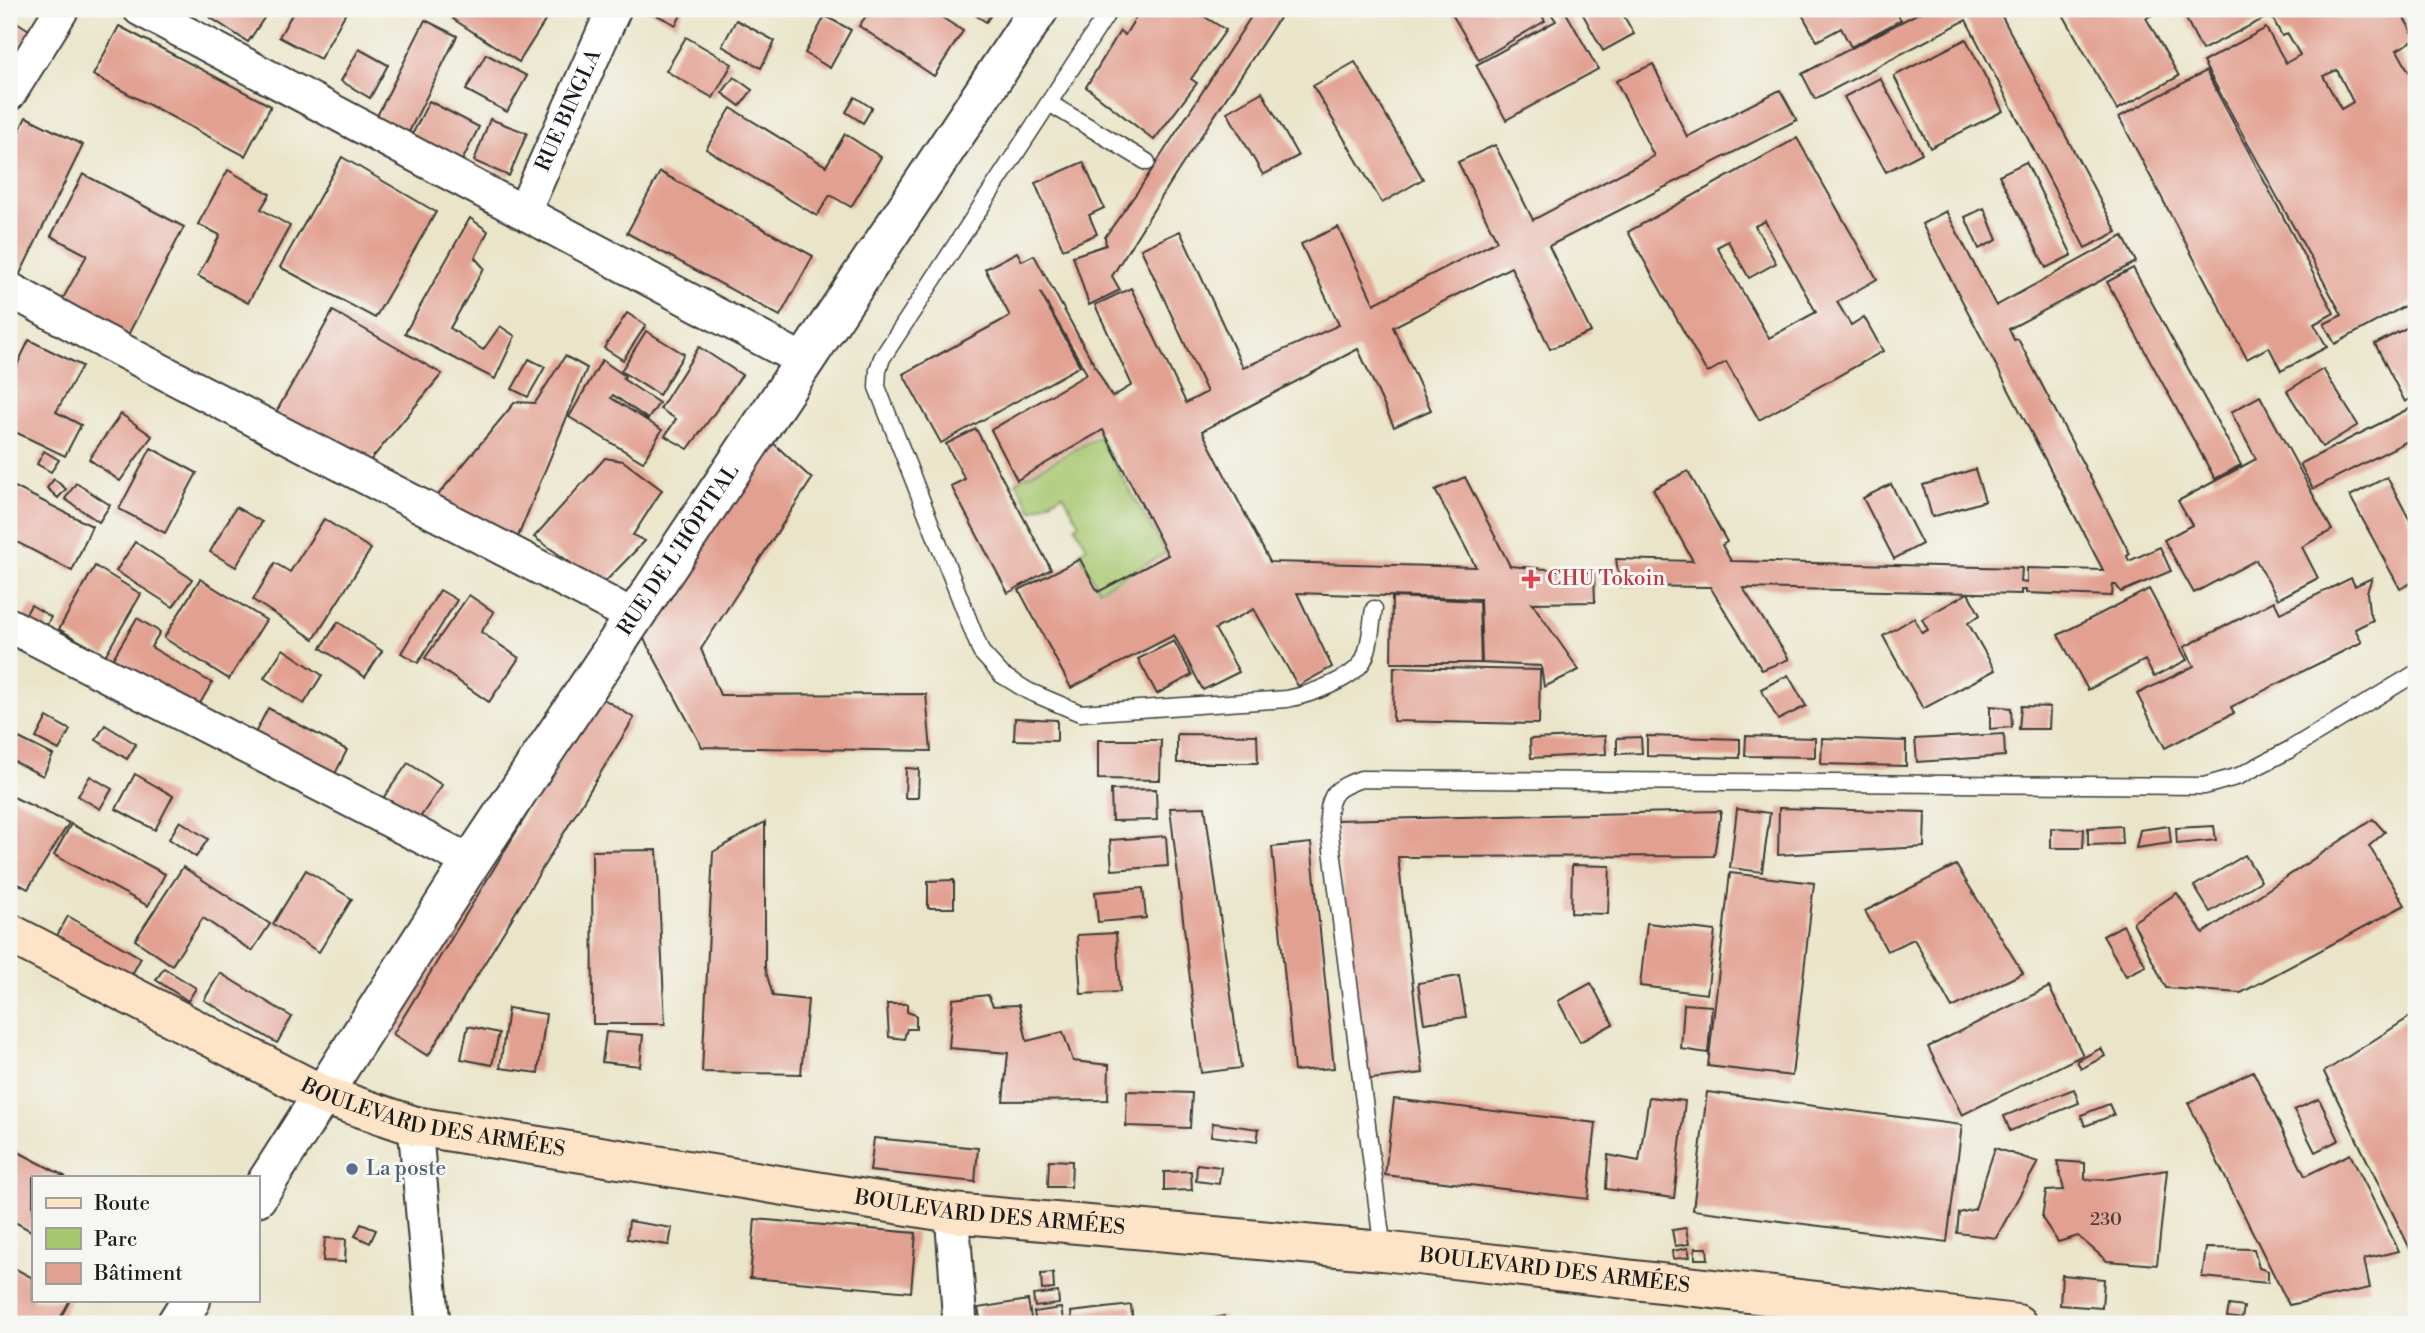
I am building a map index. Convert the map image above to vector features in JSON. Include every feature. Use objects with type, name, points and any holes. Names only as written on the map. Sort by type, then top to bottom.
[{"type":"main road","name":"BOULEVARD DES ARMÉES","points":[[9,933],[323,1095],[415,1126],[952,1213],[1383,1251],[1882,1317],[2017,1324]]},
{"type":"street","points":[[9,94],[62,9]]},
{"type":"street","points":[[140,9],[804,361]]},
{"type":"street","name":"RUE BINGLA","points":[[524,211],[614,9]]},
{"type":"street","name":"RUE DE L'HÔPITAL","points":[[259,1194],[471,862],[1039,9]]},
{"type":"street","points":[[9,289],[92,335],[633,616]]},
{"type":"street","points":[[9,625],[471,862]]},
{"type":"street","points":[[415,1126],[433,1324]]},
{"type":"street","points":[[952,1213],[960,1324]]},
{"type":"street","points":[[176,1324],[190,1302]]},
{"type":"lane","points":[[1110,9],[882,358],[878,370],[877,387],[981,652],[1002,675],[1019,686],[1080,713],[1287,699],[1300,697],[1356,671],[1365,659],[1374,609]]},
{"type":"lane","points":[[1049,103],[1147,162]]},
{"type":"lane","points":[[1383,1251],[1328,818],[1329,804],[1340,786],[1361,779],[1375,779],[2204,786],[2239,776],[2279,755],[2416,673]]},
{"type":"green space","points":[[1099,436],[1166,553],[1099,590],[1079,553],[1087,547],[1075,526],[1079,523],[1063,494],[1032,511],[1016,482]]},
{"type":"building","points":[[213,9],[270,9],[248,42],[208,16]]},
{"type":"building","points":[[295,9],[348,9],[320,59],[279,37]]},
{"type":"building","points":[[460,9],[525,9],[545,21],[519,62],[453,19]]},
{"type":"building","points":[[645,9],[684,9],[676,25]]},
{"type":"building","points":[[871,9],[929,9],[963,31],[934,76],[859,26]]},
{"type":"building","points":[[966,9],[995,9],[986,22]]},
{"type":"building","points":[[1141,9],[1192,9],[1226,30],[1191,79],[1197,83],[1154,140],[1086,87],[1120,31],[1125,35]]},
{"type":"building","points":[[1256,9],[1285,9],[1112,276],[1120,290],[1089,305],[1073,256],[1106,245],[1105,237],[1140,188]]},
{"type":"building","points":[[1449,9],[1538,9],[1545,21],[1479,60]]},
{"type":"building","points":[[1548,9],[1564,9],[1598,69],[1506,120],[1476,65],[1556,21]]},
{"type":"building","points":[[1580,9],[1620,9],[1634,34],[1603,51]]},
{"type":"building","points":[[1799,9],[1894,9],[1901,20],[1851,47],[1841,28],[1817,41]]},
{"type":"building","points":[[1926,9],[1998,9],[2117,232],[2085,248],[1966,20],[1815,99],[1802,74]]},
{"type":"building","points":[[2060,9],[2163,9],[2146,18],[2179,76],[2117,110]]},
{"type":"building","points":[[2181,9],[2399,9],[2416,39],[2397,50],[2409,72],[2416,69],[2416,275],[2410,278],[2416,290],[2416,300],[2335,344],[2324,324],[2342,315],[2203,62],[2266,28],[2286,63],[2300,55],[2288,34],[2282,36],[2271,15],[2202,50]],"holes":[[[2337,70],[2353,102],[2341,109],[2323,76]]]},
{"type":"building","points":[[825,16],[851,30],[830,68],[805,53]]},
{"type":"building","points":[[9,17],[29,30],[14,56],[9,53]]},
{"type":"building","points":[[425,20],[457,36],[408,134],[376,118]]},
{"type":"building","points":[[736,20],[775,41],[761,68],[722,46]]},
{"type":"building","points":[[119,26],[271,106],[245,156],[93,75]]},
{"type":"building","points":[[686,37],[732,64],[713,98],[666,71]]},
{"type":"building","points":[[1966,39],[2003,111],[1930,148],[1894,76]]},
{"type":"building","points":[[359,49],[388,65],[370,98],[341,81]]},
{"type":"building","points":[[486,54],[527,76],[507,112],[466,90]]},
{"type":"building","points":[[1355,62],[1423,179],[1382,203],[1313,86]]},
{"type":"building","points":[[1653,64],[1687,137],[1780,90],[1797,120],[1549,246],[1591,332],[1550,349],[1511,267],[1393,327],[1431,410],[1394,427],[1358,349],[1202,431],[1270,562],[1476,567],[1435,490],[1465,477],[1510,566],[1594,573],[1595,602],[1532,603],[1579,670],[1544,687],[1541,666],[1482,663],[1480,599],[1297,593],[1332,667],[1298,686],[1254,609],[1215,629],[1239,672],[1203,690],[1174,635],[1071,688],[1019,590],[1080,559],[1098,592],[1168,555],[1103,430],[1017,480],[991,430],[1087,374],[1040,292],[1080,366],[941,443],[903,374],[1010,316],[985,269],[1017,252],[1022,261],[1034,255],[1112,397],[1132,385],[1095,305],[1131,288],[1186,403],[1207,392],[1141,249],[1180,231],[1243,368],[1339,325],[1301,244],[1338,227],[1374,304],[1497,241],[1458,162],[1495,145],[1533,220],[1654,156],[1616,81]]},
{"type":"building","points":[[2206,71],[2334,313],[2314,324],[2327,347],[2281,371],[2269,347],[2247,359],[2119,117]]},
{"type":"building","points":[[734,77],[752,90],[740,106],[722,93]]},
{"type":"building","points":[[1880,78],[1922,153],[1886,172],[1844,97]]},
{"type":"building","points":[[1262,92],[1298,156],[1263,175],[1227,112]]},
{"type":"building","points":[[855,97],[872,108],[863,123],[846,112]]},
{"type":"building","points":[[429,101],[479,127],[460,165],[410,139]]},
{"type":"building","points":[[731,108],[826,166],[845,134],[881,157],[851,207],[830,195],[817,216],[706,149]]},
{"type":"building","points":[[26,117],[83,145],[18,278],[9,274],[9,152]]},
{"type":"building","points":[[490,119],[527,133],[509,176],[474,161]]},
{"type":"building","points":[[1797,138],[1877,279],[1837,302],[1851,325],[1864,317],[1883,351],[1759,420],[1726,362],[1707,373],[1628,232]],"holes":[[[1765,221],[1816,312],[1769,338],[1717,247],[1728,241],[1749,278],[1776,263],[1755,226]]]},
{"type":"building","points":[[342,157],[436,212],[375,318],[280,267]]},
{"type":"building","points":[[1083,162],[1104,208],[1089,215],[1097,234],[1063,249],[1035,183]]},
{"type":"building","points":[[2026,162],[2072,255],[2046,268],[1999,175]]},
{"type":"building","points":[[228,170],[270,194],[261,209],[290,226],[248,303],[198,276],[220,235],[198,224]]},
{"type":"building","points":[[660,172],[813,256],[780,316],[627,233]]},
{"type":"building","points":[[83,174],[184,227],[128,335],[62,300],[87,255],[51,236]]},
{"type":"building","points":[[1984,208],[1997,240],[1979,249],[1965,217]]},
{"type":"building","points":[[1946,211],[1996,306],[2123,236],[2136,262],[2009,329],[2014,340],[2018,339],[2130,554],[2127,556],[2129,561],[2160,547],[2171,571],[2121,592],[2113,585],[2112,596],[2026,593],[2026,590],[2021,590],[2021,594],[1743,588],[1789,659],[1762,670],[1710,587],[1620,586],[1616,559],[1693,561],[1653,489],[1688,471],[1727,542],[1722,545],[1731,561],[2022,568],[2021,582],[2027,583],[2027,568],[2103,570],[1922,224]]},
{"type":"building","points":[[470,218],[488,231],[475,258],[484,268],[450,328],[483,350],[500,326],[515,336],[495,379],[405,333]]},
{"type":"building","points":[[2133,268],[2241,465],[2215,479],[2107,282]]},
{"type":"building","points":[[333,311],[442,374],[369,462],[275,414]]},
{"type":"building","points":[[627,313],[646,325],[623,360],[604,348]]},
{"type":"building","points":[[2416,323],[2416,396],[2405,402],[2375,344]]},
{"type":"building","points":[[646,331],[684,354],[659,395],[621,371]]},
{"type":"building","points":[[29,340],[82,366],[56,412],[81,425],[65,456],[9,429],[9,382]]},
{"type":"building","points":[[699,347],[742,375],[688,449],[665,436],[676,419],[660,409]]},
{"type":"building","points":[[565,356],[587,368],[515,544],[433,501],[515,402],[535,403]]},
{"type":"building","points":[[529,359],[545,367],[528,397],[512,389]]},
{"type":"building","points":[[602,360],[625,376],[623,379],[659,403],[648,419],[613,395],[611,398],[662,430],[643,462],[569,417]]},
{"type":"building","points":[[2323,369],[2358,425],[2322,447],[2287,391]]},
{"type":"building","points":[[2260,396],[2332,530],[2302,547],[2318,578],[2278,599],[2256,560],[2194,593],[2164,540],[2192,525],[2178,501],[2256,459],[2231,412]]},
{"type":"building","points":[[2416,405],[2416,437],[2313,489],[2300,464]]},
{"type":"building","points":[[121,414],[152,436],[120,481],[89,459]]},
{"type":"building","points":[[976,429],[1051,569],[1008,593],[951,486],[965,479],[946,444]]},
{"type":"building","points":[[771,441],[812,479],[701,649],[720,695],[926,694],[931,751],[702,747],[643,637]]},
{"type":"building","points":[[151,448],[197,473],[165,533],[119,509]]},
{"type":"building","points":[[44,451],[59,460],[51,472],[37,464]]},
{"type":"building","points":[[605,458],[623,461],[662,490],[633,535],[645,541],[602,585],[534,537]]},
{"type":"building","points":[[1975,469],[1985,501],[1932,517],[1923,485]]},
{"type":"building","points":[[2387,477],[2416,532],[2416,580],[2400,589],[2350,496]]},
{"type":"building","points":[[54,479],[66,489],[58,498],[47,488]]},
{"type":"building","points":[[76,483],[110,505],[99,522],[65,499]]},
{"type":"building","points":[[1891,484],[1922,544],[1894,559],[1863,498]]},
{"type":"building","points":[[11,485],[92,526],[72,571],[9,538]]},
{"type":"building","points":[[236,507],[262,522],[236,567],[210,552]]},
{"type":"building","points":[[324,519],[371,549],[314,639],[253,600],[275,563],[290,572]]},
{"type":"building","points":[[135,542],[192,579],[173,607],[116,571]]},
{"type":"building","points":[[95,566],[141,594],[105,656],[59,629]]},
{"type":"building","points":[[2351,578],[2355,586],[2372,578],[2367,592],[2369,612],[2373,620],[2355,629],[2362,642],[2231,707],[2234,713],[2165,748],[2137,694],[2194,666],[2184,647],[2274,601],[2280,613]]},
{"type":"building","points":[[200,579],[266,620],[229,679],[164,638]]},
{"type":"building","points":[[2149,589],[2187,660],[2154,677],[2145,660],[2088,690],[2058,635]]},
{"type":"building","points":[[440,590],[457,600],[418,663],[401,653]]},
{"type":"building","points":[[1968,593],[1980,615],[1968,623],[1995,670],[1923,709],[1883,636],[1914,618],[1922,633],[1928,630],[1922,619]]},
{"type":"building","points":[[469,595],[494,612],[481,632],[519,658],[489,702],[425,658]]},
{"type":"building","points":[[1392,597],[1479,601],[1481,663],[1391,663]]},
{"type":"building","points":[[31,605],[51,617],[44,630],[23,619]]},
{"type":"building","points":[[137,618],[160,632],[151,647],[212,683],[196,710],[112,660]]},
{"type":"building","points":[[338,622],[382,651],[365,677],[321,648]]},
{"type":"building","points":[[1174,641],[1192,675],[1157,694],[1138,659]]},
{"type":"building","points":[[283,649],[322,675],[304,704],[264,678]]},
{"type":"building","points":[[1394,667],[1540,670],[1539,724],[1393,721]]},
{"type":"building","points":[[1788,675],[1806,706],[1778,720],[1761,689]]},
{"type":"building","points":[[599,696],[634,718],[428,1056],[393,1034]]},
{"type":"building","points":[[1990,706],[2011,708],[2012,727],[1990,729]]},
{"type":"building","points":[[2021,706],[2050,707],[2049,729],[2019,729]]},
{"type":"building","points":[[268,708],[347,750],[331,782],[251,741]]},
{"type":"building","points":[[47,717],[70,730],[59,750],[36,738]]},
{"type":"building","points":[[1015,718],[1057,720],[1057,741],[1014,740]]},
{"type":"building","points":[[105,725],[136,744],[127,759],[96,740]]},
{"type":"building","points":[[1177,734],[1257,735],[1258,763],[1177,763]]},
{"type":"building","points":[[2004,734],[2005,756],[1917,762],[1915,739]]},
{"type":"building","points":[[1605,736],[1606,754],[1531,758],[1530,739]]},
{"type":"building","points":[[1647,736],[1740,739],[1740,758],[1647,756]]},
{"type":"building","points":[[1746,736],[1815,738],[1815,757],[1745,756]]},
{"type":"building","points":[[1641,737],[1642,753],[1617,754],[1617,738]]},
{"type":"building","points":[[19,738],[53,755],[43,776],[9,759]]},
{"type":"building","points":[[1822,738],[1906,741],[1906,766],[1821,764]]},
{"type":"building","points":[[1098,740],[1161,740],[1160,780],[1098,779]]},
{"type":"building","points":[[408,763],[442,785],[417,822],[381,801]]},
{"type":"building","points":[[906,768],[919,769],[918,798],[905,798]]},
{"type":"building","points":[[135,774],[173,796],[155,830],[116,809]]},
{"type":"building","points":[[90,776],[112,789],[100,809],[78,796]]},
{"type":"building","points":[[1156,789],[1157,820],[1112,821],[1111,790]]},
{"type":"building","points":[[9,795],[69,823],[28,889],[9,879]]},
{"type":"building","points":[[1205,807],[1241,1068],[1201,1073],[1170,808]]},
{"type":"building","points":[[1779,808],[1925,812],[1924,847],[1778,855]]},
{"type":"building","points":[[1737,809],[1770,813],[1762,872],[1730,868]]},
{"type":"building","points":[[1721,811],[1714,856],[1398,857],[1423,1073],[1363,1080],[1336,820]]},
{"type":"building","points":[[2373,819],[2385,832],[2369,846],[2405,905],[2241,993],[2166,988],[2133,922],[2177,893],[2203,933]]},
{"type":"building","points":[[180,821],[208,839],[196,857],[169,839]]},
{"type":"building","points":[[765,822],[765,968],[773,996],[808,1000],[801,1074],[702,1072],[713,852]]},
{"type":"building","points":[[71,824],[165,874],[148,906],[54,855]]},
{"type":"building","points":[[2121,826],[2122,844],[2088,845],[2088,828]]},
{"type":"building","points":[[2169,826],[2171,843],[2136,848],[2140,830]]},
{"type":"building","points":[[2214,826],[2216,840],[2177,844],[2176,828]]},
{"type":"building","points":[[2051,828],[2084,829],[2083,848],[2051,848]]},
{"type":"building","points":[[1166,836],[1168,866],[1112,870],[1110,840]]},
{"type":"building","points":[[1311,843],[1334,1068],[1294,1071],[1272,847]]},
{"type":"building","points":[[657,850],[665,1024],[593,1024],[592,851]]},
{"type":"building","points":[[2245,855],[2261,881],[2210,912],[2194,886]]},
{"type":"building","points":[[1572,865],[1610,866],[1608,914],[1571,913]]},
{"type":"building","points":[[1956,865],[2023,973],[1952,1008],[1914,939],[1887,951],[1865,911]]},
{"type":"building","points":[[183,867],[270,924],[252,951],[203,918],[172,965],[135,940]]},
{"type":"building","points":[[306,870],[352,899],[319,952],[273,924]]},
{"type":"building","points":[[1730,873],[1814,883],[1792,1076],[1708,1066]]},
{"type":"building","points":[[954,880],[954,908],[928,908],[928,881]]},
{"type":"building","points":[[1143,888],[1146,918],[1098,922],[1095,892]]},
{"type":"building","points":[[68,916],[141,958],[129,980],[55,939]]},
{"type":"building","points":[[1647,923],[1715,931],[1707,994],[1640,986]]},
{"type":"building","points":[[2123,925],[2146,966],[2126,976],[2103,936]]},
{"type":"building","points":[[1116,933],[1120,992],[1081,994],[1077,935]]},
{"type":"building","points":[[164,968],[196,988],[188,1001],[156,980]]},
{"type":"building","points":[[220,973],[292,1017],[277,1043],[204,1000]]},
{"type":"building","points":[[1459,976],[1466,1017],[1424,1023],[1418,983]]},
{"type":"building","points":[[1591,983],[1613,1024],[1580,1042],[1558,1001]]},
{"type":"building","points":[[2049,987],[2083,1055],[1962,1115],[1928,1047]]},
{"type":"building","points":[[988,995],[993,1006],[1019,1005],[1027,1041],[1063,1032],[1073,1061],[1109,1065],[1108,1100],[1003,1101],[1008,1053],[949,1048],[953,999]]},
{"type":"building","points":[[887,1004],[907,1004],[907,1012],[916,1015],[916,1029],[907,1029],[904,1039],[889,1037]]},
{"type":"building","points":[[1684,1004],[1712,1006],[1708,1053],[1681,1049]]},
{"type":"building","points":[[508,1008],[546,1014],[538,1073],[500,1068]]},
{"type":"building","points":[[2416,1013],[2416,1261],[2324,1072]]},
{"type":"building","points":[[468,1026],[499,1033],[492,1065],[461,1059]]},
{"type":"building","points":[[606,1032],[643,1035],[640,1066],[602,1062]]},
{"type":"building","points":[[2101,1048],[2105,1056],[2081,1069],[2077,1061]]},
{"type":"building","points":[[2253,1071],[2305,1176],[2350,1154],[2399,1251],[2364,1259],[2370,1288],[2289,1305],[2188,1103]]},
{"type":"building","points":[[2074,1089],[2079,1103],[2010,1131],[2004,1116]]},
{"type":"building","points":[[1127,1091],[1192,1093],[1190,1128],[1126,1126]]},
{"type":"building","points":[[1707,1092],[1962,1125],[1947,1242],[1693,1210]]},
{"type":"building","points":[[1649,1097],[1685,1101],[1674,1198],[1606,1189],[1608,1155],[1639,1161]]},
{"type":"building","points":[[1394,1099],[1596,1123],[1588,1199],[1385,1175]]},
{"type":"building","points":[[2319,1099],[2339,1140],[2315,1152],[2294,1110]]},
{"type":"building","points":[[2109,1104],[2114,1115],[2085,1126],[2081,1115]]},
{"type":"building","points":[[1213,1123],[1259,1129],[1257,1142],[1211,1136]]},
{"type":"building","points":[[874,1138],[978,1148],[975,1182],[870,1171]]},
{"type":"building","points":[[9,1147],[64,1176],[32,1176],[32,1231],[9,1219]]},
{"type":"building","points":[[1995,1148],[2038,1162],[1996,1238],[1957,1233],[1959,1213],[1975,1209]]},
{"type":"building","points":[[1049,1160],[1072,1161],[1071,1187],[1048,1187]]},
{"type":"building","points":[[2057,1161],[2085,1163],[2085,1179],[2103,1180],[2167,1170],[2157,1265],[2107,1261],[2078,1236],[2058,1242],[2042,1218],[2046,1191],[2064,1190]]},
{"type":"building","points":[[1197,1164],[1221,1167],[1219,1184],[1196,1181]]},
{"type":"building","points":[[1191,1171],[1192,1190],[1164,1191],[1164,1172]]},
{"type":"building","points":[[755,1219],[916,1233],[911,1292],[750,1278]]},
{"type":"building","points":[[629,1221],[672,1228],[669,1245],[627,1239]]},
{"type":"building","points":[[361,1224],[376,1230],[370,1243],[355,1236]]},
{"type":"building","points":[[1686,1228],[1689,1244],[1675,1246],[1672,1230]]},
{"type":"building","points":[[325,1238],[346,1239],[345,1262],[323,1261]]},
{"type":"building","points":[[1688,1248],[1690,1257],[1673,1259],[1672,1251]]},
{"type":"building","points":[[1695,1248],[1707,1248],[1708,1259],[1695,1259]]},
{"type":"building","points":[[2206,1248],[2254,1249],[2259,1268],[2268,1271],[2268,1283],[2202,1277]]},
{"type":"building","points":[[14,1268],[32,1277],[32,1302],[69,1302],[57,1324],[9,1324],[9,1278]]},
{"type":"building","points":[[1053,1273],[1054,1289],[1042,1290],[1041,1274]]},
{"type":"building","points":[[2062,1275],[2104,1279],[2102,1308],[2060,1305]]},
{"type":"building","points":[[1058,1292],[1059,1304],[1035,1307],[1033,1295]]},
{"type":"building","points":[[1028,1300],[1032,1324],[981,1324],[978,1308]]},
{"type":"building","points":[[1131,1305],[1133,1324],[1072,1324],[1071,1312]]},
{"type":"building","points":[[2229,1305],[2244,1307],[2242,1319],[2227,1317]]},
{"type":"building","points":[[1061,1308],[1064,1324],[1036,1324],[1034,1312]]},
{"type":"building","points":[[1224,1316],[1225,1324],[1190,1324],[1190,1323]]},
{"type":"place","name":"CHU Tokoin","points":[[1531,579]]},
{"type":"place","name":"La poste","points":[[352,1169]]}]
